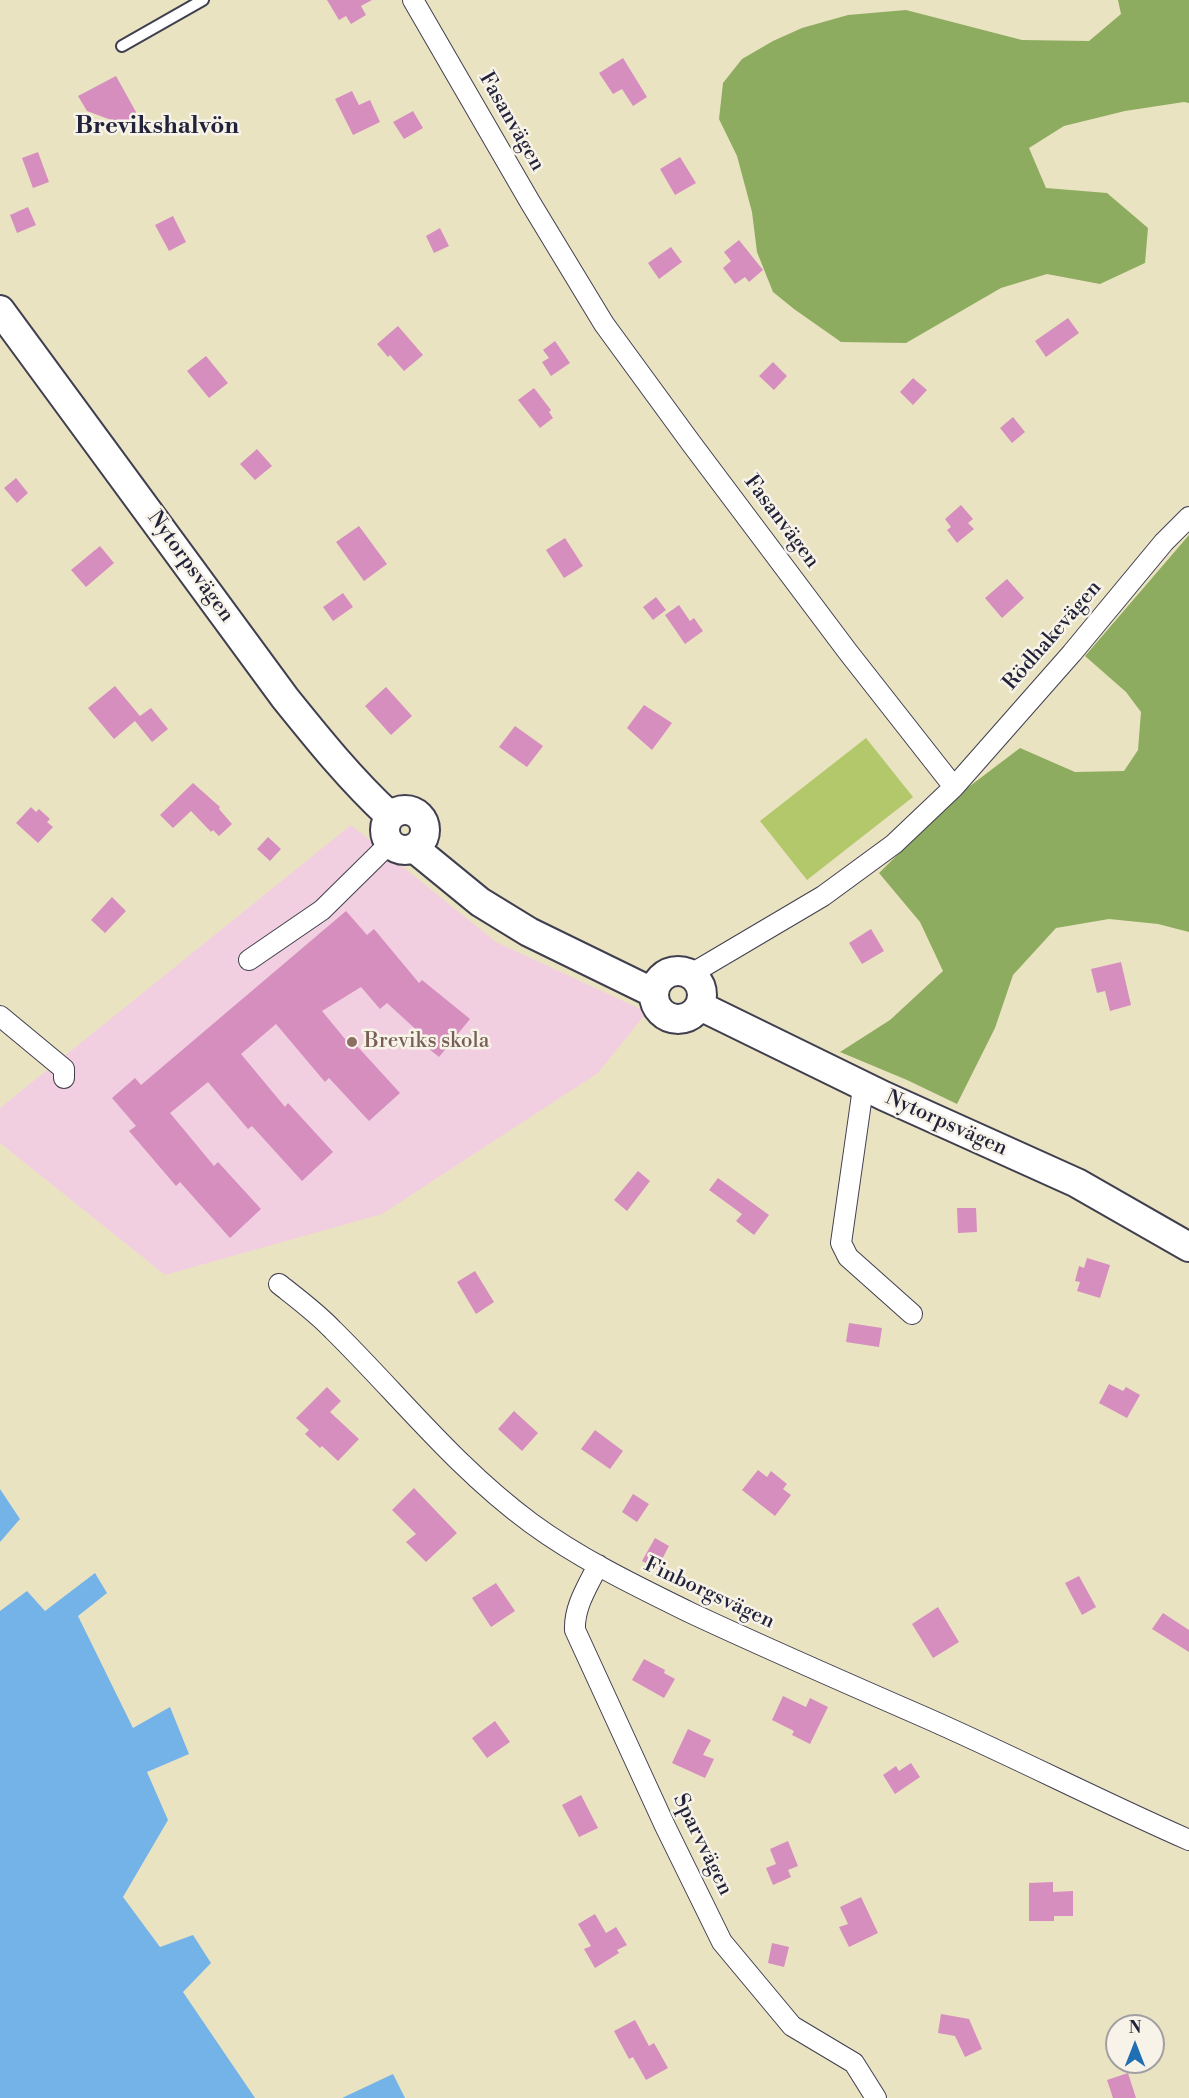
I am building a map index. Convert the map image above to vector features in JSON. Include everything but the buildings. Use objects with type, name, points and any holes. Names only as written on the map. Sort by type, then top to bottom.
[{"type":"street","name":"Fasanvägen","points":[[412,0],[604,324],[848,652],[954,787]]},
{"type":"street","name":"Nytorpsvägen","points":[[0,310],[285,698],[334,758],[405,836],[480,902],[529,932],[658,985]]},
{"type":"street","name":"Rödhakevägen","points":[[954,787],[1072,653],[1164,542],[1189,517]]},
{"type":"street","points":[[691,974],[823,896],[894,844],[954,787]]},
{"type":"street","points":[[249,960],[322,910],[405,836]]},
{"type":"street","points":[[678,971],[691,974],[697,979],[702,989],[703,999],[700,1006],[691,1017],[674,1020],[660,1012],[655,1004],[658,985],[678,971]]},
{"type":"street","name":"Nytorpsvägen","points":[[700,1006],[859,1083],[1077,1183],[1189,1247]]},
{"type":"street","points":[[0,1016],[63,1070],[64,1078]]},
{"type":"street","points":[[859,1083],[862,1095],[841,1244],[848,1257],[912,1314]]},
{"type":"street","name":"Finborgsvägen","points":[[279,1284],[332,1328],[419,1421],[503,1502],[534,1525],[598,1565],[742,1637],[925,1717],[1114,1808],[1189,1840]]},
{"type":"street","name":"Sparvvägen","points":[[598,1565],[578,1606],[574,1618],[575,1630],[665,1826],[722,1942],[792,2026],[854,2063],[876,2098]]},
{"type":"lane","points":[[122,46],[203,0]]},
{"type":"shaded area","name":"Breviks skola","points":[[351,825],[496,942],[647,1012],[598,1073],[382,1214],[165,1275],[0,1143],[0,1108]]},
{"type":"green space","points":[[1118,0],[1189,0],[1189,103],[1125,111],[1064,126],[1029,148],[1046,188],[1107,193],[1148,228],[1145,263],[1100,284],[1047,274],[1001,288],[906,343],[841,342],[773,292],[757,252],[752,212],[737,156],[719,119],[723,83],[742,59],[802,28],[848,15],[906,10],[1022,40],[1089,41],[1121,14]]},
{"type":"green space","points":[[1189,535],[1189,932],[1158,924],[1109,919],[1056,928],[1013,975],[995,1028],[957,1104],[840,1052],[890,1020],[943,971],[920,922],[879,873],[958,795],[1020,748],[1075,772],[1124,771],[1138,750],[1141,712],[1126,692],[1085,656]]},
{"type":"green space","points":[[866,738],[913,797],[807,880],[760,821]]},
{"type":"water","points":[[0,1489],[20,1519],[0,1542]]},
{"type":"water","points":[[95,1573],[107,1593],[78,1616],[133,1728],[170,1707],[189,1754],[147,1772],[168,1820],[123,1897],[160,1947],[193,1935],[211,1963],[183,1992],[255,2098],[0,2098],[0,1611],[27,1591],[45,1611]]},
{"type":"water","points":[[393,2074],[405,2098],[342,2098]]},
{"type":"place","name":"Breviks skola","points":[[352,1042]]},
{"type":"district","name":"Brevikshalvön","points":[[157,127]]}]
